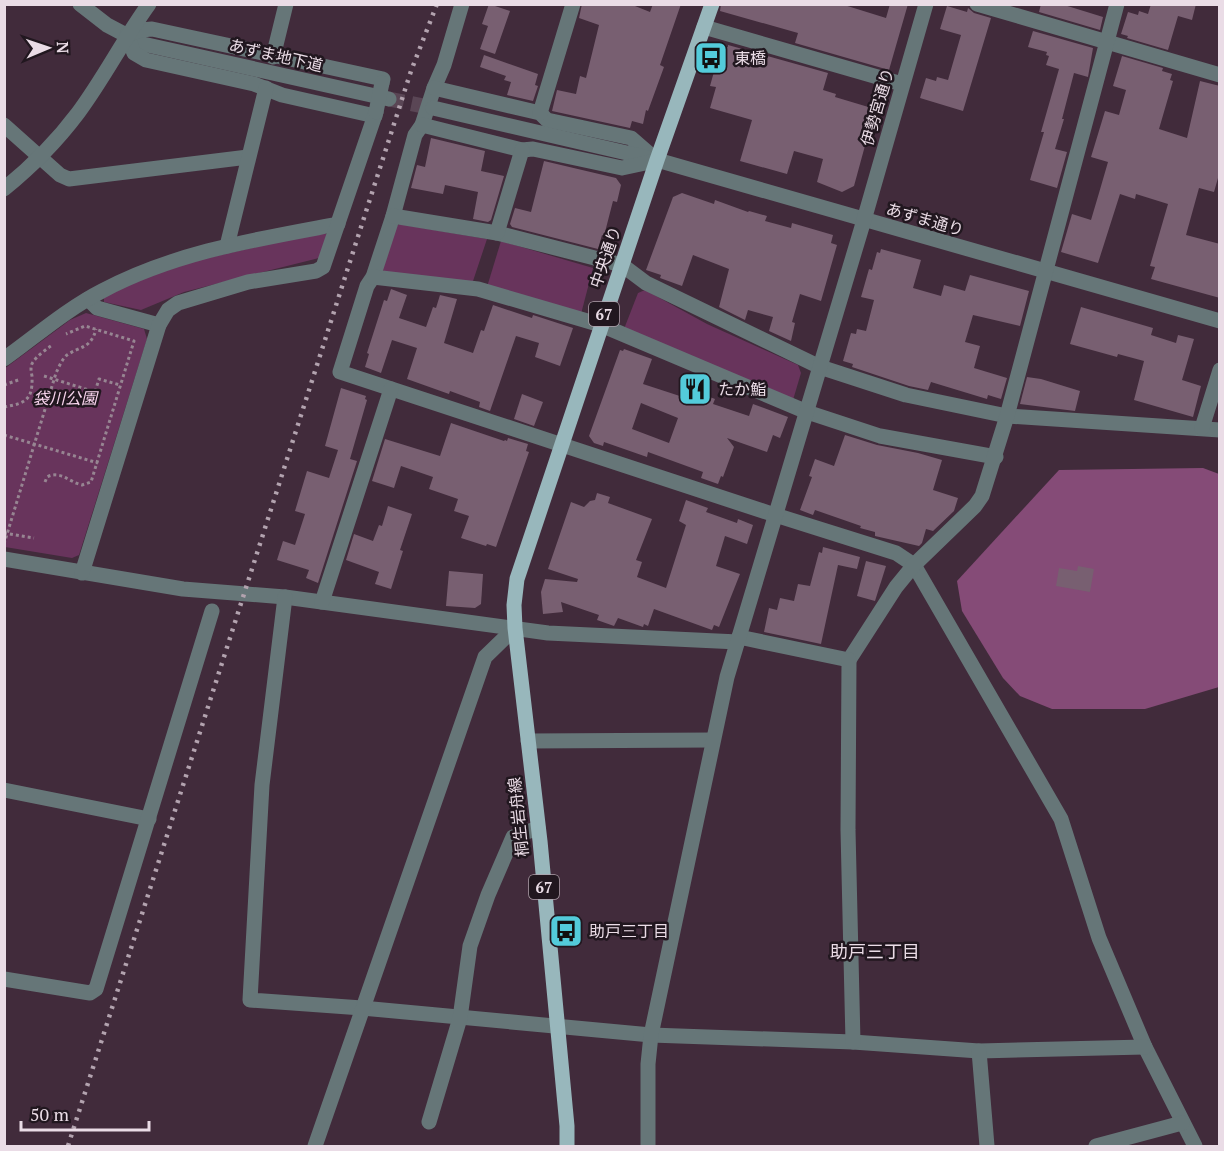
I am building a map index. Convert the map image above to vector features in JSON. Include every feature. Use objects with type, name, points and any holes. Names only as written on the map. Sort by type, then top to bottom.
[{"type":"main road","name":"中央通り","points":[[515,628],[514,605],[517,579],[601,325],[712,4]]},
{"type":"main road","name":"桐生岩舟線","points":[[515,628],[538,828],[567,1126],[567,1146]]},
{"type":"street","points":[[80,4],[107,25],[127,35],[134,53],[146,60],[260,86],[282,95],[375,114]]},
{"type":"street","points":[[4,189],[40,157],[78,113],[149,4]]},
{"type":"street","points":[[273,57],[286,4]]},
{"type":"street","points":[[462,4],[444,66],[422,125],[415,135],[393,216],[373,277],[367,286],[340,372],[775,516],[896,553],[914,565],[1061,819],[1099,938],[1145,1047],[1195,1146]]},
{"type":"street","points":[[540,113],[573,4]]},
{"type":"street","name":"伊勢宮通り","points":[[648,1146],[648,1064],[651,1035],[727,677],[926,4]]},
{"type":"street","points":[[977,4],[1220,75]]},
{"type":"street","points":[[853,1042],[848,818],[849,660],[896,587],[914,565],[975,506],[982,496],[1008,416],[1118,4]]},
{"type":"street","points":[[704,27],[902,84]]},
{"type":"street","points":[[82,573],[159,325],[168,310],[178,303],[248,282],[316,271],[323,267],[375,114],[383,79],[152,29],[127,35]]},
{"type":"street","name":"あずま地下道","points":[[127,35],[143,44],[389,99]]},
{"type":"street","points":[[227,246],[248,157],[260,86]]},
{"type":"street","points":[[434,88],[540,113],[547,120],[631,138],[657,160]]},
{"type":"street","name":"あずま通り","points":[[433,108],[657,160],[1220,321]]},
{"type":"street","points":[[4,125],[60,175],[69,179],[248,157]]},
{"type":"street","points":[[422,125],[522,150],[533,149],[622,168],[657,160]]},
{"type":"street","points":[[497,233],[522,150]]},
{"type":"street","points":[[393,216],[497,233],[622,265],[646,284],[820,367],[906,395],[1008,416],[1220,430]]},
{"type":"street","points":[[4,359],[88,299],[144,270],[227,246],[338,224]]},
{"type":"street","points":[[373,277],[478,289],[601,325],[807,412],[880,436],[996,457]]},
{"type":"street","points":[[88,299],[97,308],[159,325]]},
{"type":"street","points":[[1202,428],[1220,370]]},
{"type":"street","points":[[321,602],[391,389]]},
{"type":"street","points":[[4,559],[183,589],[285,597],[548,633],[739,640],[849,660]]},
{"type":"street","points":[[285,597],[262,785],[250,1000],[651,1035],[853,1042],[980,1051],[1145,1047]]},
{"type":"street","points":[[4,979],[90,993],[96,989],[212,611]]},
{"type":"street","points":[[315,1146],[486,657],[515,628]]},
{"type":"street","points":[[528,741],[713,740]]},
{"type":"street","points":[[4,790],[149,819]]},
{"type":"street","points":[[429,1122],[460,1018],[470,946],[488,896],[513,837],[538,828]]},
{"type":"street","points":[[980,1051],[987,1146]]},
{"type":"street","points":[[1096,1146],[1182,1123]]},
{"type":"path","points":[[45,482],[47,477],[60,475],[78,485],[91,482],[134,341],[85,327],[62,336]]},
{"type":"path","points":[[4,544],[56,373],[66,356],[79,351],[92,340],[96,329]]},
{"type":"path","points":[[4,407],[19,405],[29,397],[32,392],[31,365],[55,342]]},
{"type":"path","points":[[44,376],[94,392],[99,380],[120,385]]},
{"type":"path","points":[[4,385],[21,379]]},
{"type":"path","points":[[4,435],[107,466]]},
{"type":"path","points":[[6,534],[34,538]]},
{"type":"green space","points":[[399,224],[487,239],[472,284],[384,273],[382,267],[394,228]]},
{"type":"green space","points":[[321,232],[327,234],[319,258],[184,292],[141,310],[104,302],[104,295],[177,265]]},
{"type":"green space","points":[[501,241],[593,268],[581,314],[487,287]]},
{"type":"green space","points":[[645,290],[707,324],[798,365],[801,373],[793,400],[624,329],[638,293]]},
{"type":"green space","name":"袋川公園","points":[[86,313],[144,329],[147,339],[79,555],[72,558],[5,547],[4,369],[70,320]]},
{"type":"shaded area","points":[[1203,468],[1219,474],[1219,687],[1145,709],[1052,709],[1020,696],[1003,678],[962,611],[957,581],[1059,470]]},
{"type":"building","points":[[489,4],[510,11],[495,54],[480,49],[488,26],[482,24]]},
{"type":"building","points":[[582,4],[630,4],[650,12],[653,4],[681,4],[660,65],[664,67],[648,111],[646,110],[643,124],[632,121],[630,128],[552,111],[557,90],[576,94],[580,76],[586,78],[599,25],[579,18]]},
{"type":"building","points":[[721,4],[841,4],[886,18],[890,4],[908,4],[889,70],[795,43],[798,33],[720,11]]},
{"type":"building","points":[[1041,4],[1061,4],[1103,17],[1100,30],[1039,12]]},
{"type":"building","points":[[1151,4],[1196,4],[1192,20],[1178,16],[1168,50],[1127,38],[1128,36],[1121,34],[1128,12],[1138,15],[1139,11],[1148,14]]},
{"type":"building","points":[[947,6],[967,12],[968,8],[974,13],[991,18],[963,111],[920,98],[926,78],[936,81],[937,77],[948,80],[961,35],[940,29]]},
{"type":"building","points":[[1033,31],[1093,48],[1088,77],[1074,73],[1062,119],[1064,119],[1055,149],[1067,152],[1057,188],[1030,180],[1059,69],[1046,65],[1049,56],[1046,55],[1047,52],[1028,47]]},
{"type":"building","points":[[728,45],[828,73],[823,90],[836,94],[835,97],[875,109],[854,186],[842,192],[817,182],[823,159],[794,151],[787,174],[740,161],[752,120],[710,108],[716,87],[710,86],[717,61],[723,46],[728,47]]},
{"type":"building","points":[[484,55],[538,74],[535,85],[538,86],[533,101],[507,95],[511,82],[504,80],[506,76],[480,67]]},
{"type":"building","points":[[1122,56],[1163,68],[1162,71],[1172,74],[1170,80],[1173,81],[1159,129],[1187,138],[1200,81],[1220,86],[1220,171],[1214,192],[1199,188],[1186,235],[1220,244],[1220,298],[1151,279],[1155,267],[1150,266],[1168,204],[1136,194],[1135,199],[1120,194],[1098,263],[1061,252],[1072,214],[1091,220],[1108,162],[1091,157],[1105,111],[1119,115],[1126,90],[1113,86]]},
{"type":"building","points":[[431,138],[485,151],[481,171],[504,176],[491,220],[488,222],[473,219],[478,192],[445,185],[443,194],[411,188],[417,165],[425,167]]},
{"type":"building","points":[[544,161],[616,178],[621,185],[617,202],[613,201],[604,236],[602,235],[598,249],[512,227],[510,224],[515,208],[531,212]]},
{"type":"building","points":[[682,193],[714,204],[715,200],[767,216],[765,221],[791,228],[792,223],[833,235],[831,243],[837,245],[821,301],[800,294],[792,322],[795,323],[791,341],[769,331],[773,317],[748,310],[745,320],[719,307],[729,269],[693,255],[682,286],[646,270],[673,197]]},
{"type":"building","points":[[881,249],[921,260],[913,288],[941,296],[944,285],[965,291],[970,275],[1029,291],[1020,326],[973,315],[965,342],[980,346],[974,368],[1007,378],[1001,399],[988,395],[987,399],[931,382],[928,390],[909,386],[852,367],[853,364],[843,361],[851,333],[856,334],[857,329],[866,331],[874,300],[861,297],[869,269],[872,270],[877,252],[880,253]]},
{"type":"building","points":[[391,289],[407,295],[399,318],[426,327],[440,295],[457,299],[444,343],[473,353],[493,305],[573,328],[560,366],[535,357],[539,343],[516,336],[490,411],[479,407],[480,402],[407,379],[417,348],[392,340],[381,373],[365,367],[369,354],[367,353],[384,300],[387,301]]},
{"type":"building","points":[[1081,307],[1153,328],[1151,335],[1176,343],[1178,335],[1194,339],[1182,380],[1201,386],[1193,417],[1134,400],[1144,361],[1118,354],[1117,357],[1070,344]]},
{"type":"building","points":[[624,349],[652,359],[643,384],[689,399],[692,390],[715,399],[713,404],[749,416],[753,404],[788,417],[780,438],[773,435],[767,452],[727,438],[734,447],[723,477],[721,476],[718,484],[701,478],[703,472],[648,452],[647,457],[604,442],[603,446],[594,443],[589,436],[620,350]],"holes":[[[641,403],[678,418],[669,443],[632,429]]]},
{"type":"building","points":[[1027,377],[1080,391],[1075,411],[1020,404]]},
{"type":"building","points":[[341,388],[366,396],[367,400],[350,459],[357,461],[318,583],[306,578],[309,570],[277,560],[283,541],[295,545],[305,514],[295,511],[307,471],[329,478],[338,450],[325,446]]},
{"type":"building","points":[[522,394],[543,402],[534,426],[514,419]]},
{"type":"building","points":[[451,423],[504,441],[508,438],[528,444],[526,451],[529,452],[496,547],[461,538],[469,516],[454,511],[458,499],[429,489],[433,477],[401,466],[394,488],[372,481],[385,439],[440,456]]},
{"type":"building","points":[[845,435],[942,460],[933,490],[958,498],[954,511],[933,531],[926,529],[919,546],[875,536],[875,532],[815,510],[813,515],[800,510],[812,477],[809,476],[815,459],[834,466]]},
{"type":"building","points":[[597,493],[610,497],[608,503],[652,519],[636,560],[642,562],[637,577],[666,588],[686,525],[679,521],[686,500],[708,508],[706,512],[737,523],[738,519],[753,525],[747,544],[725,536],[716,566],[740,574],[719,627],[714,625],[712,630],[654,609],[648,626],[644,624],[643,627],[618,618],[614,626],[597,620],[599,615],[561,602],[563,612],[543,614],[541,592],[545,579],[577,582],[578,579],[548,569],[571,502],[584,507],[590,501],[595,500]]},
{"type":"building","points":[[388,506],[412,514],[400,550],[403,551],[391,589],[375,584],[379,572],[346,560],[354,534],[373,541],[379,525],[382,526]]},
{"type":"building","points":[[823,547],[860,557],[857,569],[838,565],[821,644],[764,632],[769,608],[777,610],[780,598],[794,601],[798,584],[810,586],[819,552],[822,553]]},
{"type":"building","points":[[866,561],[886,566],[875,601],[857,596]]},
{"type":"building","points":[[1078,566],[1094,569],[1090,592],[1056,586],[1059,568],[1077,571]]},
{"type":"building","points":[[449,571],[483,574],[481,604],[475,608],[446,606]]},
{"type":"tunnel","points":[[389,99],[433,108]]},
{"type":"railway","points":[[68,1146],[411,71],[437,4]]},
{"type":"place","name":"東橋","points":[[711,58]]},
{"type":"place","name":"たか鮨","points":[[695,389]]},
{"type":"place","name":"助戸三丁目","points":[[566,931]]},
{"type":"district","name":"助戸三丁目","points":[[875,951]]}]
